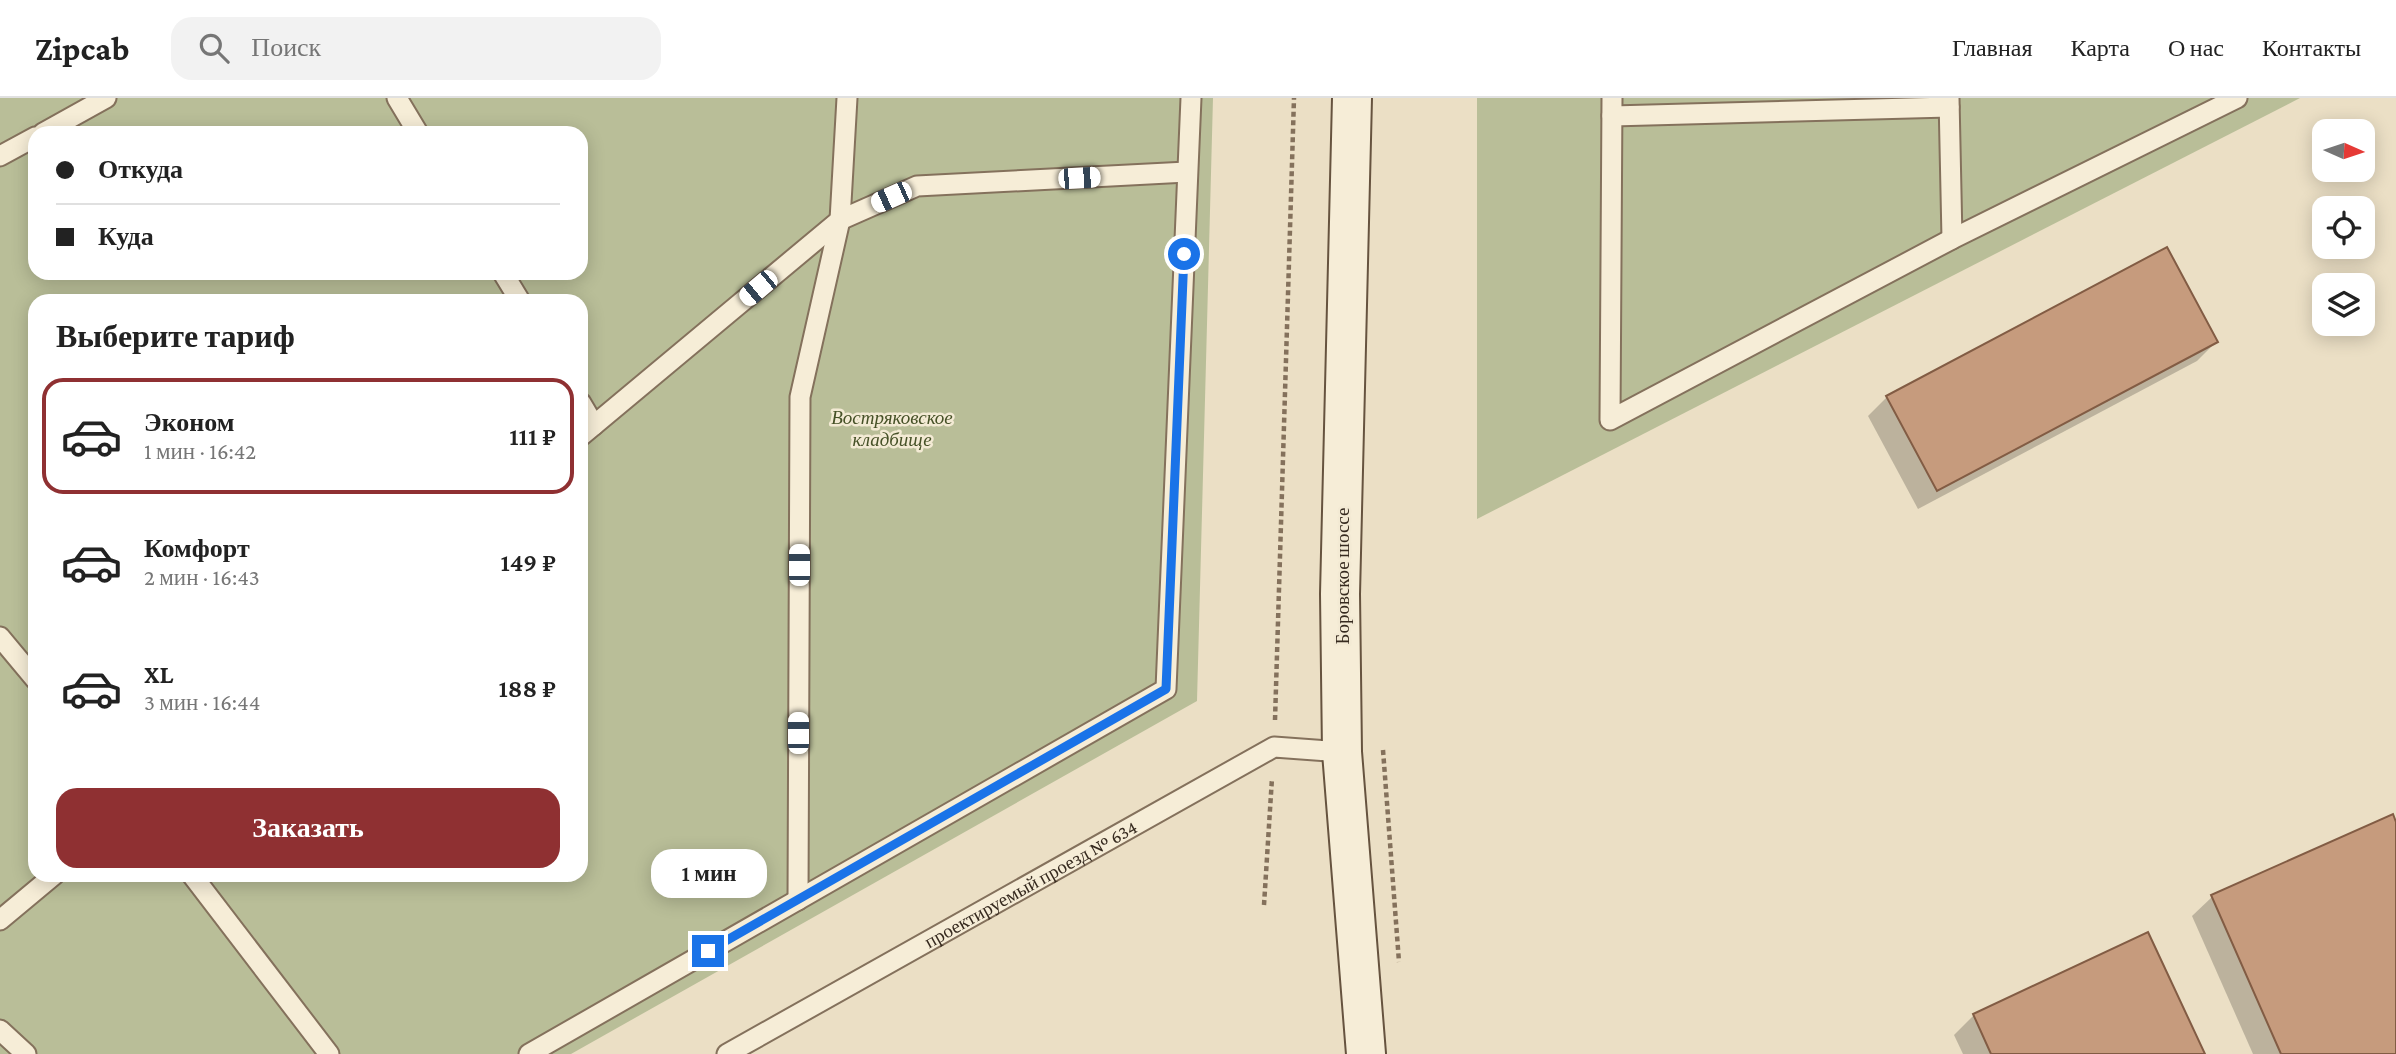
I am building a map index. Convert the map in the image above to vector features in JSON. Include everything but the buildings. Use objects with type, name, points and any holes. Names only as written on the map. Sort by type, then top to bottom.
[{"type":"street","name":"Боровское шоссе","points":[[1352,98],[1340,594],[1342,752],[1366,1054]]},
{"type":"lane","points":[[56,126],[106,98]]},
{"type":"lane","points":[[397,98],[414,126]]},
{"type":"lane","points":[[798,900],[800,397],[840,220],[847,98]]},
{"type":"lane","points":[[529,1054],[1166,689],[1191,98]]},
{"type":"lane","points":[[1952,239],[1949,102],[1612,107],[1610,420],[1952,239],[2226,101]]},
{"type":"lane","points":[[0,156],[28,141]]},
{"type":"lane","points":[[588,430],[840,220],[917,186],[1187,172]]},
{"type":"lane","points":[[0,637],[28,671]]},
{"type":"lane","points":[[1274,747],[1342,752]]},
{"type":"lane","name":"проектируемый проезд № 634","points":[[727,1054],[1274,747]]},
{"type":"lane","points":[[0,920],[46,882]]},
{"type":"lane","points":[[197,882],[329,1054]]},
{"type":"lane","points":[[0,1030],[26,1054]]},
{"type":"path","points":[[1264,905],[1274,747],[1294,98]]},
{"type":"path","points":[[1383,750],[1400,971]]},
{"type":"green space","name":"Востряковское кладбище","points":[[0,98],[1213,98],[1197,701],[571,1054],[0,1054]]},
{"type":"green space","points":[[1477,98],[2300,98],[1477,519]]},
{"type":"route","points":[[708,951],[1166,689],[1184,254]]}]
